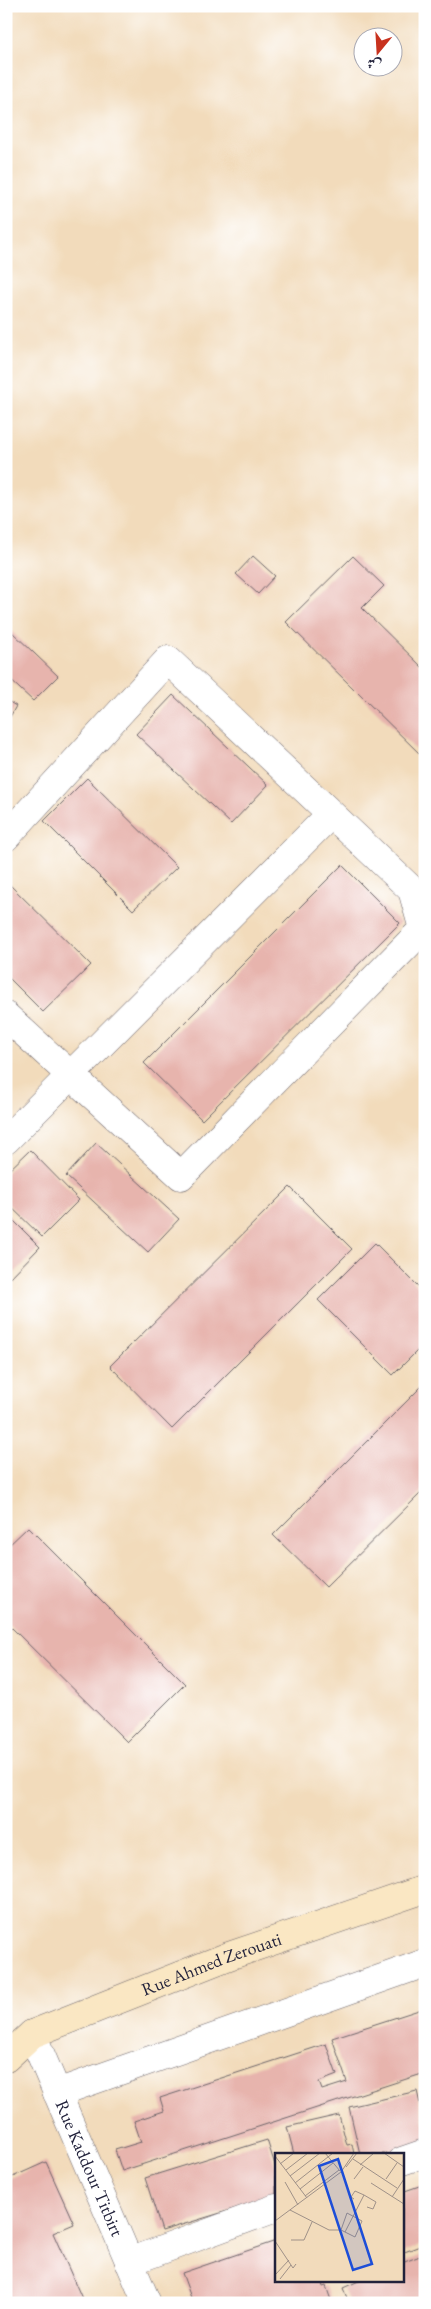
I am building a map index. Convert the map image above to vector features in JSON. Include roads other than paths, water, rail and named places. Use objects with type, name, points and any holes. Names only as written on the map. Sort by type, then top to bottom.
[{"type":"main road","name":"Rue Ahmed Zerouati","points":[[6,2058],[32,2034],[228,1956],[425,1889]]},
{"type":"main road","points":[[6,2046],[32,2034]]},
{"type":"street","points":[[6,837],[168,660],[331,814],[418,889],[423,929],[181,1176],[6,1016]]},
{"type":"street","points":[[6,1140],[331,814]]},
{"type":"street","points":[[57,2093],[425,1963]]},
{"type":"street","name":"Rue Kaddour Titbirt","points":[[32,2034],[146,2303]]},
{"type":"street","points":[[404,2160],[425,2153]]},
{"type":"street","points":[[129,2262],[275,2208]]}]
